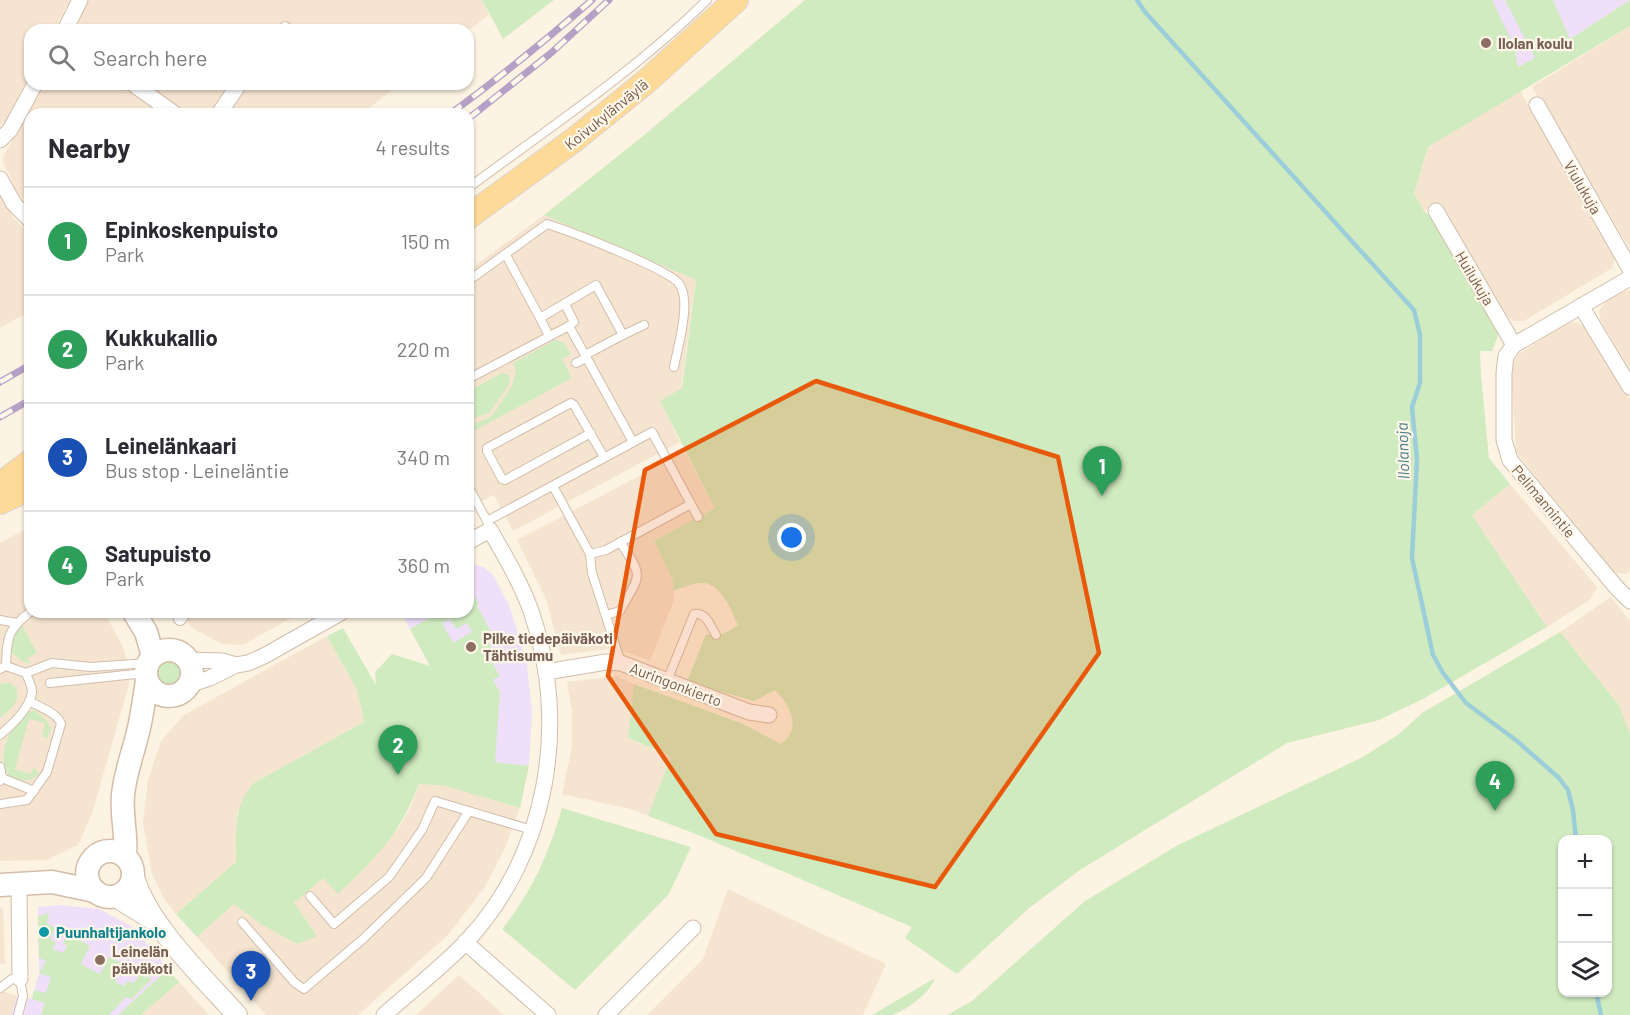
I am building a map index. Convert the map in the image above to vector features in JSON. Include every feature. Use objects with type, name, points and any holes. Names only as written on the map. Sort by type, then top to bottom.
[{"type":"main road","name":"Koivukylänväylä","points":[[474,212],[566,130],[648,80],[736,0]]},
{"type":"main road","points":[[0,485],[24,467]]},
{"type":"main road","points":[[0,502],[24,491]]},
{"type":"main road","points":[[138,618],[146,632],[148,668],[154,691],[170,696],[177,695],[189,685],[192,668],[156,618]]},
{"type":"main road","points":[[9,885],[52,882],[105,894],[130,886],[134,878],[133,868],[124,855],[125,838],[121,816],[126,774],[138,735],[148,668],[160,651],[183,655]]},
{"type":"main road","points":[[138,735],[170,696]]},
{"type":"main road","points":[[105,894],[87,881],[86,874],[121,816]]},
{"type":"main road","points":[[52,882],[108,851],[124,855]]},
{"type":"street","points":[[68,24],[80,0]]},
{"type":"street","points":[[0,140],[10,130],[32,90]]},
{"type":"street","points":[[141,90],[167,108]]},
{"type":"street","points":[[223,108],[235,90]]},
{"type":"street","name":"Viulukuja","points":[[1536,105],[1630,269]]},
{"type":"street","points":[[0,179],[14,204],[24,214]]},
{"type":"street","name":"Huilukuja","points":[[1436,211],[1514,345]]},
{"type":"street","points":[[1514,345],[1630,278]]},
{"type":"street","points":[[1581,306],[1630,387]]},
{"type":"street","name":"Pelimannintie","points":[[1514,345],[1506,356],[1504,373],[1504,440],[1510,460],[1616,587],[1629,597]]},
{"type":"street","points":[[384,1015],[465,942],[502,894],[520,860],[543,794],[549,760],[551,712],[546,672],[531,611],[510,563],[489,526],[474,537]]},
{"type":"street","points":[[189,685],[264,656],[330,618]]},
{"type":"street","points":[[183,655],[236,665]]},
{"type":"street","name":"Auringonkierto","points":[[546,672],[606,662],[621,663],[749,712],[769,715]]},
{"type":"street","points":[[134,878],[156,922],[237,1015]]},
{"type":"street","points":[[9,885],[16,979]]},
{"type":"street","points":[[105,894],[156,922]]},
{"type":"street","points":[[606,1015],[693,928]]},
{"type":"street","points":[[465,942],[548,1015]]},
{"type":"lane","points":[[474,184],[566,130],[707,0]]},
{"type":"lane","points":[[474,277],[547,224],[667,273],[680,285],[685,307],[674,366]]},
{"type":"lane","points":[[506,255],[549,336]]},
{"type":"lane","points":[[540,318],[596,285],[623,335]]},
{"type":"lane","points":[[474,376],[569,326],[574,322],[565,304]]},
{"type":"lane","points":[[576,363],[644,324]]},
{"type":"lane","points":[[569,326],[633,442]]},
{"type":"lane","points":[[591,433],[505,480],[502,479],[487,451],[487,448],[571,404],[574,405],[591,433],[604,457]]},
{"type":"lane","points":[[474,497],[489,526],[553,486],[652,432],[698,517]]},
{"type":"lane","points":[[553,486],[590,554],[592,573],[621,663]]},
{"type":"lane","points":[[590,554],[606,550],[691,504]]},
{"type":"lane","points":[[606,615],[620,611],[638,578],[638,568],[620,542]]},
{"type":"lane","points":[[667,681],[694,614],[704,615],[716,635]]},
{"type":"lane","points":[[24,617],[16,623],[7,642],[3,668],[26,673],[52,663],[91,667],[148,668]]},
{"type":"lane","points":[[0,620],[16,623]]},
{"type":"lane","points":[[50,683],[148,668]]},
{"type":"lane","points":[[0,735],[22,713],[29,701],[32,690],[26,673]]},
{"type":"lane","points":[[0,804],[27,800],[34,791],[47,772],[61,724],[60,719],[29,701]]},
{"type":"lane","points":[[0,767],[1,779],[34,791]]},
{"type":"lane","points":[[310,896],[334,924],[389,877],[422,830],[435,801],[532,830]]},
{"type":"lane","points":[[242,922],[295,983],[304,989],[363,939],[426,878],[469,811]]},
{"type":"lane","points":[[0,980],[16,979]]},
{"type":"lane","points":[[0,988],[16,979]]},
{"type":"lane","points":[[16,979],[23,996],[18,1015]]},
{"type":"highlighted area","points":[[816,381],[1058,457],[1099,653],[935,887],[716,834],[608,676],[645,470]]},
{"type":"shaded area","points":[[0,0],[70,0],[57,24],[24,24],[24,86],[5,122],[0,126]]},
{"type":"shaded area","points":[[89,0],[482,0],[489,15],[474,26],[474,24],[77,23]]},
{"type":"shaded area","points":[[1401,0],[1630,0],[1570,39],[1518,67],[1515,48]]},
{"type":"shaded area","points":[[1630,26],[1630,249],[1532,87]]},
{"type":"shaded area","points":[[40,90],[130,90],[156,108],[30,108]]},
{"type":"shaded area","points":[[155,90],[227,90],[215,108],[180,108]]},
{"type":"shaded area","points":[[242,90],[392,90],[369,108],[230,108]]},
{"type":"shaded area","points":[[1520,91],[1615,258],[1612,268],[1524,321],[1514,321],[1506,315],[1437,202],[1424,211],[1414,194],[1428,147]]},
{"type":"shaded area","points":[[24,119],[24,200],[18,195],[2,159]]},
{"type":"shaded area","points":[[0,194],[14,219],[24,228],[24,314],[0,328]]},
{"type":"shaded area","points":[[544,215],[696,280],[681,389],[660,401],[680,442],[513,531],[494,495],[474,505],[474,267]]},
{"type":"shaded area","points":[[1630,290],[1630,370],[1601,321],[1599,311],[1610,296]]},
{"type":"shaded area","points":[[1577,322],[1587,328],[1630,400],[1630,571],[1627,574],[1614,573],[1516,452],[1511,365],[1519,354],[1567,323]]},
{"type":"shaded area","points":[[685,452],[715,508],[654,541],[673,581],[674,600],[650,661],[616,648],[561,655],[546,599],[517,540]]},
{"type":"shaded area","points":[[1510,484],[1597,587],[1591,599],[1547,627],[1472,515]]},
{"type":"shaded area","points":[[24,530],[24,618],[107,618],[122,645],[129,665],[129,684],[92,814],[78,845],[47,860],[0,861],[0,543]]},
{"type":"shaded area","name":"Pilke tiedepäiväkoti Tähtisumu","points":[[474,564],[484,567],[494,576],[509,605],[527,665],[532,711],[529,766],[495,762],[430,666],[404,618],[474,618]]},
{"type":"shaded area","points":[[1611,597],[1630,621],[1630,734],[1619,705],[1560,632]]},
{"type":"shaded area","points":[[291,618],[243,645],[222,644],[192,628],[185,619]]},
{"type":"shaded area","points":[[327,636],[357,690],[364,722],[254,783],[237,813],[236,862],[176,914],[164,899],[152,874],[143,823],[148,780],[161,741],[184,715]]},
{"type":"shaded area","points":[[617,676],[634,684],[628,738],[671,756],[648,816],[630,809],[562,794],[572,747],[572,711],[567,682]]},
{"type":"shaded area","points":[[419,784],[445,786],[520,808],[506,846],[485,887],[448,935],[358,1015],[266,1015],[197,937],[234,904],[294,903],[323,878],[338,893],[400,826],[412,804]]},
{"type":"shaded area","points":[[728,889],[886,964],[863,1015],[647,1015],[703,959]]},
{"type":"shaded area","name":"Leinelän päiväkoti","points":[[58,905],[99,909],[133,927],[168,969],[118,1015],[11,1015],[17,996],[32,999],[39,973],[38,907]]},
{"type":"shaded area","points":[[0,907],[3,909],[5,964],[0,964]]},
{"type":"shaded area","points":[[459,975],[504,1015],[416,1015]]},
{"type":"shaded area","points":[[179,982],[209,1015],[141,1015]]},
{"type":"shaded area","points":[[0,990],[17,996],[11,1015],[0,1015]]},
{"type":"green space","points":[[482,0],[554,0],[503,39]]},
{"type":"green space","points":[[805,0],[1492,0],[1515,48],[1518,67],[1535,58],[1505,0],[1553,0],[1570,39],[1630,0],[1630,26],[1428,147],[1414,194],[1424,211],[1433,220],[1500,331],[1492,351],[1480,351],[1481,375],[1489,458],[1510,484],[1472,515],[1547,627],[1423,699],[1379,720],[1287,743],[1080,870],[1028,909],[957,974],[905,938],[912,927],[696,834],[648,816],[671,756],[628,738],[634,684],[743,724],[781,744],[791,731],[792,717],[786,703],[775,690],[754,701],[687,682],[706,634],[719,635],[738,625],[725,599],[709,584],[695,584],[673,591],[673,581],[654,541],[715,508],[660,401],[682,388],[696,280],[544,215],[643,136]]},
{"type":"green space","points":[[555,340],[563,342],[571,354],[562,359],[572,378],[474,431],[474,424],[491,417],[512,386],[516,370],[513,363]]},
{"type":"green space","points":[[502,373],[510,375],[509,385],[489,413],[474,418],[474,388]]},
{"type":"green space","points":[[474,596],[479,604],[477,606],[494,637],[488,641],[499,661],[493,664],[500,676],[493,680],[500,692],[495,762],[529,766],[520,808],[445,786],[419,784],[404,817],[386,844],[338,894],[323,878],[294,903],[317,936],[297,944],[261,924],[234,904],[197,937],[176,914],[236,862],[237,820],[247,792],[254,783],[364,722],[357,690],[327,636],[343,628],[376,685],[375,672],[392,654],[430,666],[410,629],[429,618],[474,618]],"holes":[[[450,619],[456,629],[467,623],[472,632],[453,643],[442,623]]]},
{"type":"green space","points":[[20,622],[37,653],[27,658],[31,664],[22,661],[11,652]]},
{"type":"green space","points":[[1560,632],[1619,705],[1630,734],[1630,1015],[947,1015],[972,1001],[1085,901],[1178,845],[1363,757],[1399,734],[1422,713]]},
{"type":"green space","points":[[169,658],[175,659],[183,667],[183,679],[175,687],[169,688],[163,687],[155,679],[154,673],[155,667],[163,659]]},
{"type":"green space","points":[[10,683],[16,688],[16,702],[0,718],[0,684]]},
{"type":"green space","points":[[34,710],[47,721],[51,729],[47,738],[42,737],[45,723],[29,719],[15,769],[31,774],[33,768],[38,775],[28,780],[18,780],[10,777],[5,769],[4,756],[7,739],[15,724]]},
{"type":"green space","points":[[562,808],[691,847],[669,894],[575,990],[502,929],[531,887],[552,840]]},
{"type":"green space","points":[[49,913],[47,923],[55,928],[50,939],[56,943],[53,949],[63,953],[67,946],[63,943],[68,934],[90,946],[81,964],[100,974],[109,957],[128,966],[123,976],[119,974],[115,982],[124,986],[128,981],[134,983],[140,973],[152,979],[132,999],[126,997],[109,1015],[41,1015],[45,1003],[32,999],[34,990],[46,993],[51,977],[39,973],[46,961],[39,958],[38,916]]},
{"type":"green space","points":[[168,969],[179,982],[141,1015],[118,1015]]},
{"type":"green space","points":[[935,978],[923,995],[903,1010],[891,1015],[872,1015]]},
{"type":"waterway","name":"Ilolanoja","points":[[1137,0],[1145,12],[1414,310],[1420,335],[1420,383],[1412,407],[1417,460],[1412,558],[1433,655],[1443,673],[1466,703],[1517,741],[1559,778],[1568,790],[1576,835]]},
{"type":"waterway","name":"Ilolanoja","points":[[1597,997],[1601,1015]]},
{"type":"railway","points":[[458,108],[592,0]]},
{"type":"railway","points":[[474,114],[551,53],[609,0]]},
{"type":"railway","points":[[0,382],[24,368]]},
{"type":"railway","points":[[0,417],[24,403]]},
{"type":"place","name":"Ilolan koulu","points":[[1486,43]]},
{"type":"place","name":"Epinkoskenpuisto","points":[[1102,496]]},
{"type":"place","name":"Pilke tiedepäiväkoti Tähtisumu","points":[[471,647]]},
{"type":"place","name":"Kukkukallio","points":[[398,775]]},
{"type":"place","name":"Satupuisto","points":[[1495,811]]},
{"type":"place","name":"Puunhaltijankolo","points":[[44,932]]},
{"type":"place","name":"Leinelän päiväkoti","points":[[100,960]]},
{"type":"place","name":"Leinelänkaari","points":[[251,1001]]}]
